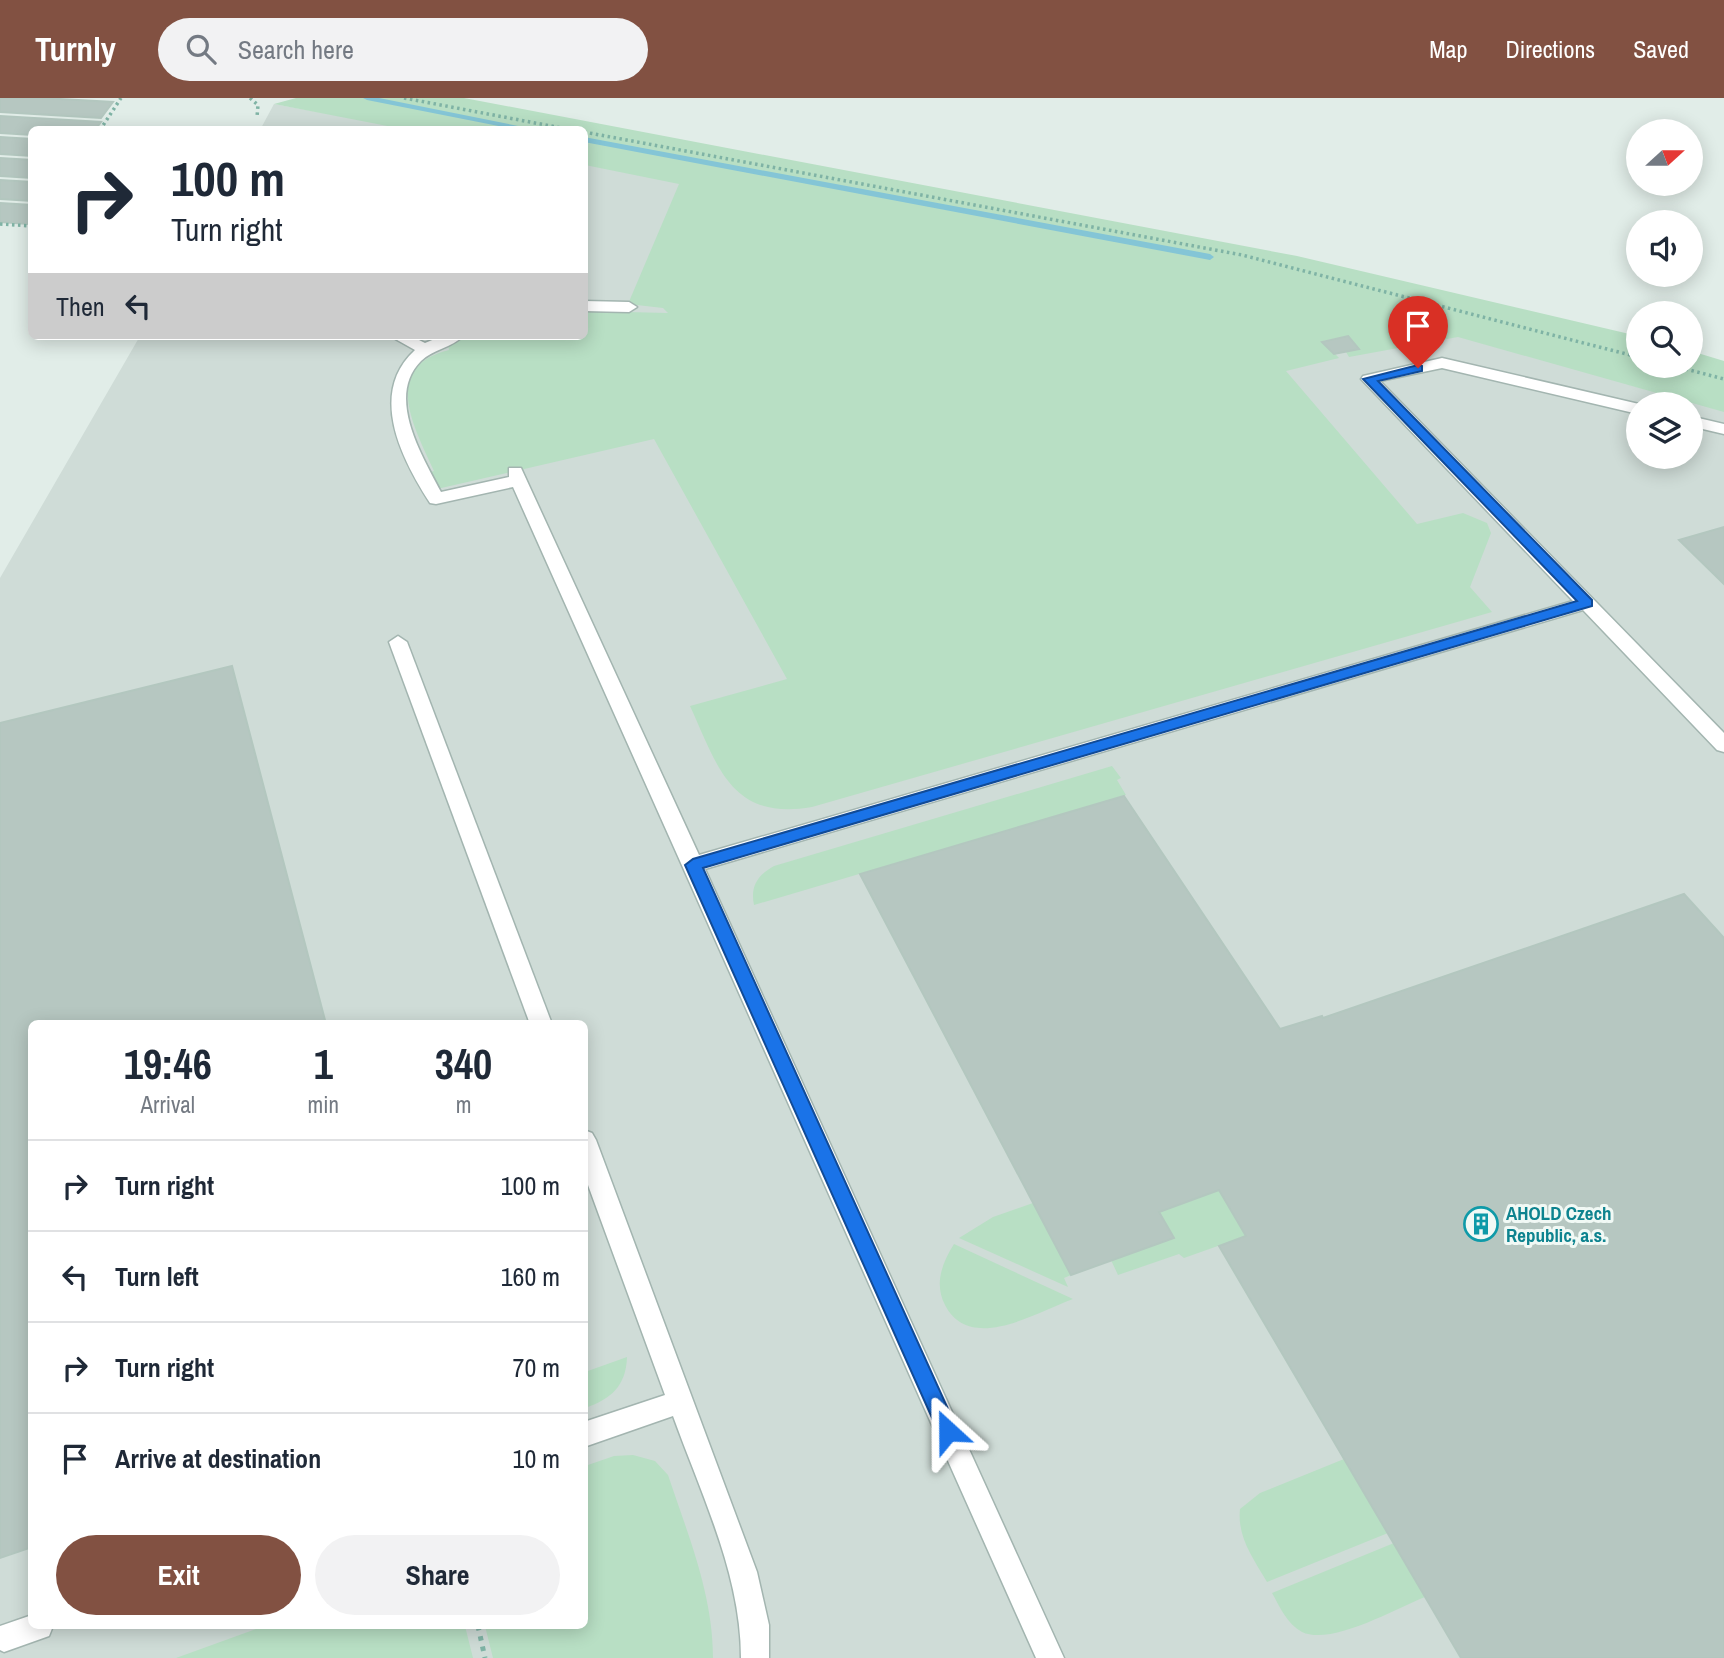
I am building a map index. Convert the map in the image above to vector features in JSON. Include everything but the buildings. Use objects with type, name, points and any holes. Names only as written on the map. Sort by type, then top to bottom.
[{"type":"lane","points":[[588,306],[629,307]]},
{"type":"lane","points":[[406,340],[425,349]]},
{"type":"lane","points":[[446,340],[425,349],[404,372],[398,386],[397,409],[436,499],[517,476],[1050,1658]]},
{"type":"lane","points":[[1626,406],[1442,363],[1369,379],[1724,745]]},
{"type":"lane","points":[[1703,424],[1724,429]]},
{"type":"lane","points":[[693,865],[1587,603]]},
{"type":"lane","points":[[398,642],[540,1020]]},
{"type":"lane","points":[[588,1151],[743,1572],[755,1625],[755,1658]]},
{"type":"lane","points":[[588,1434],[682,1402]]},
{"type":"lane","points":[[4,1638],[30,1629]]},
{"type":"path","points":[[103,126],[121,98]]},
{"type":"path","points":[[250,98],[258,105],[257,117]]},
{"type":"path","points":[[404,98],[551,126]]},
{"type":"path","points":[[588,133],[1242,255],[1626,353]]},
{"type":"path","points":[[0,225],[28,226]]},
{"type":"path","points":[[1703,374],[1724,379]]},
{"type":"path","points":[[479,1629],[485,1658]]},
{"type":"shaded area","points":[[274,104],[395,126],[262,126]]},
{"type":"shaded area","points":[[588,162],[1457,321],[1626,367],[1626,378],[1668,378],[1724,393],[1724,1658],[0,1658],[0,578],[138,340],[588,340]]},
{"type":"green space","points":[[296,98],[464,98],[1297,256],[1626,333],[1626,378],[1703,378],[1703,355],[1724,361],[1724,412],[1703,406],[1703,392],[1653,392],[1458,337],[1349,357],[1346,352],[1359,349],[1348,336],[1323,341],[1339,358],[1286,371],[1417,524],[1463,513],[1487,523],[1491,533],[1470,587],[1492,612],[812,807],[785,809],[763,806],[745,797],[731,785],[709,749],[690,706],[787,679],[654,439],[437,489],[430,472],[434,471],[418,436],[408,400],[409,384],[415,370],[428,358],[449,350],[448,343],[457,340],[588,340],[588,311],[668,313],[663,308],[628,304],[679,184],[588,166],[588,126],[388,126],[274,104]]},
{"type":"green space","points":[[1112,766],[1121,778],[1117,780],[1126,795],[754,905],[753,892],[756,882],[774,866]]},
{"type":"green space","points":[[1219,1190],[1246,1236],[1184,1258],[1179,1254],[1118,1275],[1111,1260],[1173,1237],[1159,1212]]},
{"type":"green space","points":[[1033,1203],[1071,1275],[1064,1278],[1068,1287],[959,1238],[993,1217]]},
{"type":"green space","points":[[954,1244],[1073,1299],[1005,1325],[970,1327],[956,1319],[945,1305],[940,1289],[943,1266]]},
{"type":"green space","points":[[627,1357],[620,1384],[609,1396],[588,1407],[588,1371]]},
{"type":"green space","points":[[633,1455],[655,1461],[668,1475],[704,1588],[713,1658],[493,1658],[486,1629],[588,1629],[588,1465],[614,1456]]},
{"type":"green space","points":[[1344,1459],[1388,1533],[1267,1582],[1244,1538],[1240,1509],[1260,1493]]},
{"type":"green space","points":[[1394,1543],[1425,1597],[1363,1624],[1329,1634],[1314,1635],[1302,1632],[1288,1620],[1272,1593]]},
{"type":"green space","points":[[256,1629],[466,1629],[473,1658],[176,1658]]},
{"type":"waterway","points":[[367,98],[513,126]]},
{"type":"waterway","points":[[588,140],[1210,257]]},
{"type":"place","name":"AHOLD Czech Republic, a.s.","points":[[1481,1224]]},
{"type":"route","points":[[948,1431],[693,865],[1587,603],[1369,379],[1418,368]]}]
